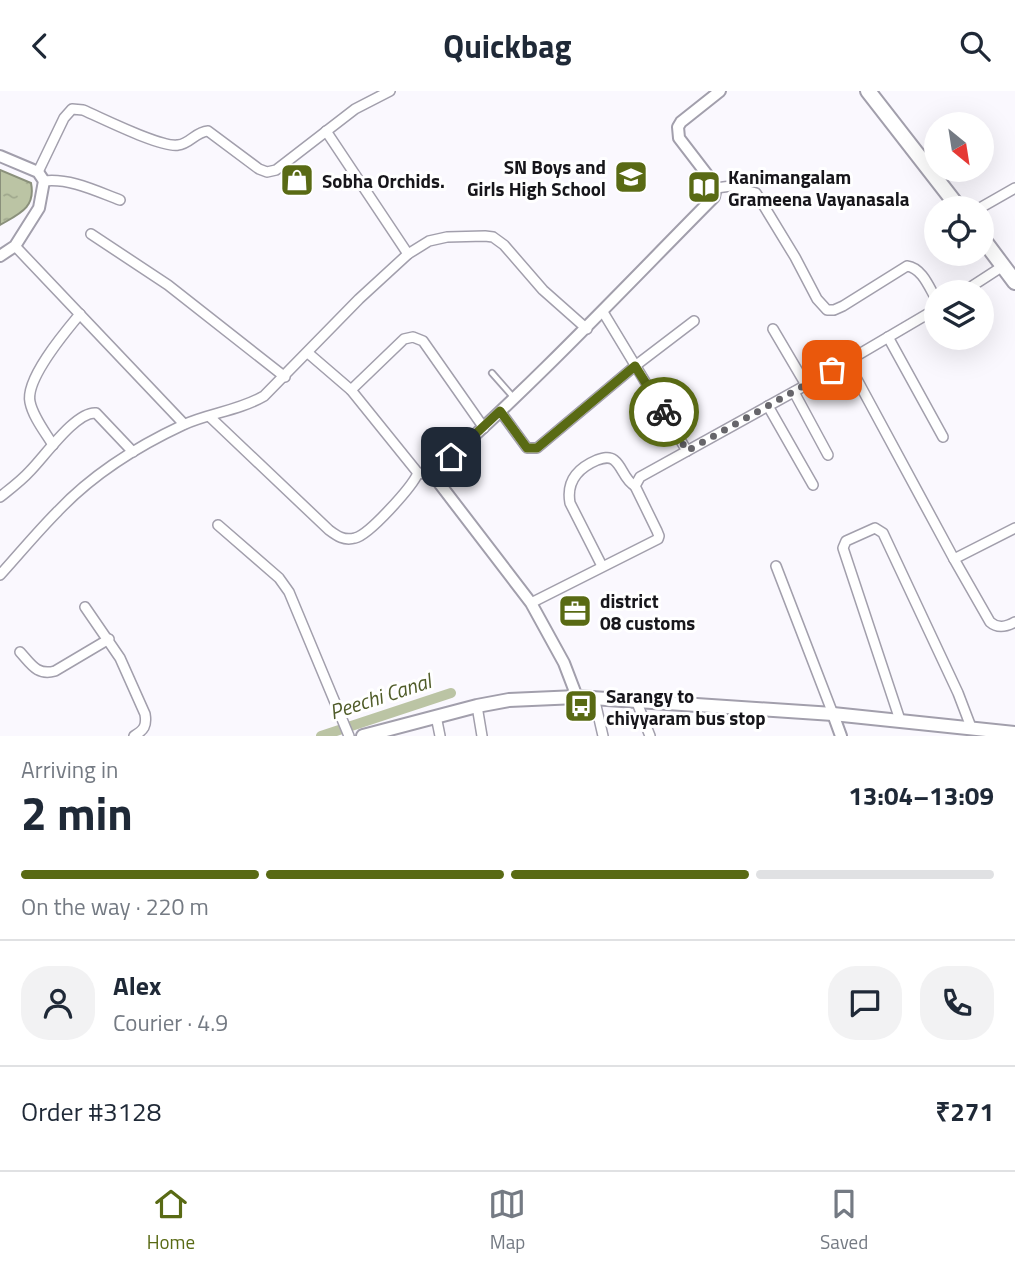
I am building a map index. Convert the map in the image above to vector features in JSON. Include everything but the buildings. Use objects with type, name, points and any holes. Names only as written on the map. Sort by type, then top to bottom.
[{"type":"main road","points":[[868,91],[950,196]]},
{"type":"main road","points":[[994,254],[1015,282]]},
{"type":"main road","points":[[371,735],[477,706],[509,701],[577,697],[834,714],[971,727],[988,733],[1015,733]]},
{"type":"street","points":[[0,255],[15,246],[39,208],[41,176],[64,118],[72,109],[83,110],[167,145],[183,145],[199,132],[208,131],[259,169],[267,172],[276,170],[355,109],[390,91]]},
{"type":"street","points":[[716,188],[677,132],[681,122],[720,91]]},
{"type":"street","points":[[326,131],[408,254]]},
{"type":"street","points":[[0,156],[41,176],[80,185],[120,200]]},
{"type":"street","points":[[716,188],[732,186],[756,193],[789,246],[817,299],[827,310],[843,306],[907,267],[915,267],[924,280]]},
{"type":"street","points":[[433,475],[587,329],[713,197],[716,188]]},
{"type":"street","points":[[994,200],[1015,188]]},
{"type":"street","points":[[91,234],[168,285],[285,377]]},
{"type":"street","points":[[0,575],[60,509],[133,451],[184,424],[249,405],[264,397],[359,299],[408,254],[429,241],[447,237],[492,237],[504,245],[543,290],[587,329]]},
{"type":"street","points":[[15,246],[184,424]]},
{"type":"street","points":[[981,280],[1003,266]]},
{"type":"street","points":[[603,311],[687,451]]},
{"type":"street","points":[[53,445],[35,416],[29,401],[30,391],[51,348],[80,314]]},
{"type":"street","points":[[635,486],[640,477],[924,316]]},
{"type":"street","points":[[500,411],[527,448],[537,448],[635,366],[694,321]]},
{"type":"street","points":[[773,329],[806,385]]},
{"type":"street","points":[[351,390],[404,339],[413,337],[423,341],[484,428]]},
{"type":"street","points":[[888,337],[943,437]]},
{"type":"street","points":[[308,353],[351,390],[418,473],[433,475],[531,603],[564,663],[577,697]]},
{"type":"street","points":[[847,361],[990,622],[995,627],[1015,622]]},
{"type":"street","points":[[794,392],[828,455]]},
{"type":"street","points":[[768,406],[813,485]]},
{"type":"street","points":[[0,497],[30,472],[53,445],[89,412],[96,413],[133,451]]},
{"type":"street","points":[[210,417],[329,530],[342,538],[356,538],[367,531],[418,473]]},
{"type":"street","points":[[531,603],[652,543],[659,535],[635,486],[630,484],[615,460],[610,458],[581,467],[568,494],[602,566]]},
{"type":"street","points":[[218,525],[279,578],[289,592],[346,732]]},
{"type":"street","points":[[900,720],[844,548],[846,541],[875,528],[883,533],[958,693],[971,727]]},
{"type":"street","points":[[954,559],[1015,528]]},
{"type":"street","points":[[776,566],[841,736]]},
{"type":"street","points":[[85,607],[120,658],[145,714],[146,723],[143,730],[134,736]]},
{"type":"street","points":[[20,652],[38,672],[46,674],[109,639]]},
{"type":"street","points":[[594,697],[603,736]]},
{"type":"street","points":[[636,700],[650,736]]},
{"type":"street","points":[[477,706],[482,736]]},
{"type":"street","points":[[436,716],[440,736]]},
{"type":"lane","points":[[492,373],[514,398]]},
{"type":"water","points":[[0,170],[31,183],[32,192],[25,209],[0,225]]},
{"type":"waterway","name":"Peechi Canal","points":[[321,736],[451,693]]},
{"type":"way so far","points":[[664,412],[687,451],[832,370]]},
{"type":"place","name":"SN Boys and Girls High School","points":[[631,177]]},
{"type":"place","name":"Sobha Orchids.","points":[[297,180]]},
{"type":"place","name":"Kanimangalam Grameena Vayanasala","points":[[704,187]]},
{"type":"place","name":"district 08 customs","points":[[575,611]]},
{"type":"place","name":"Sarangy to chiyyaram bus stop","points":[[581,706]]},
{"type":"route","points":[[451,457],[500,411],[527,448],[542,446],[635,366],[664,412]]}]
